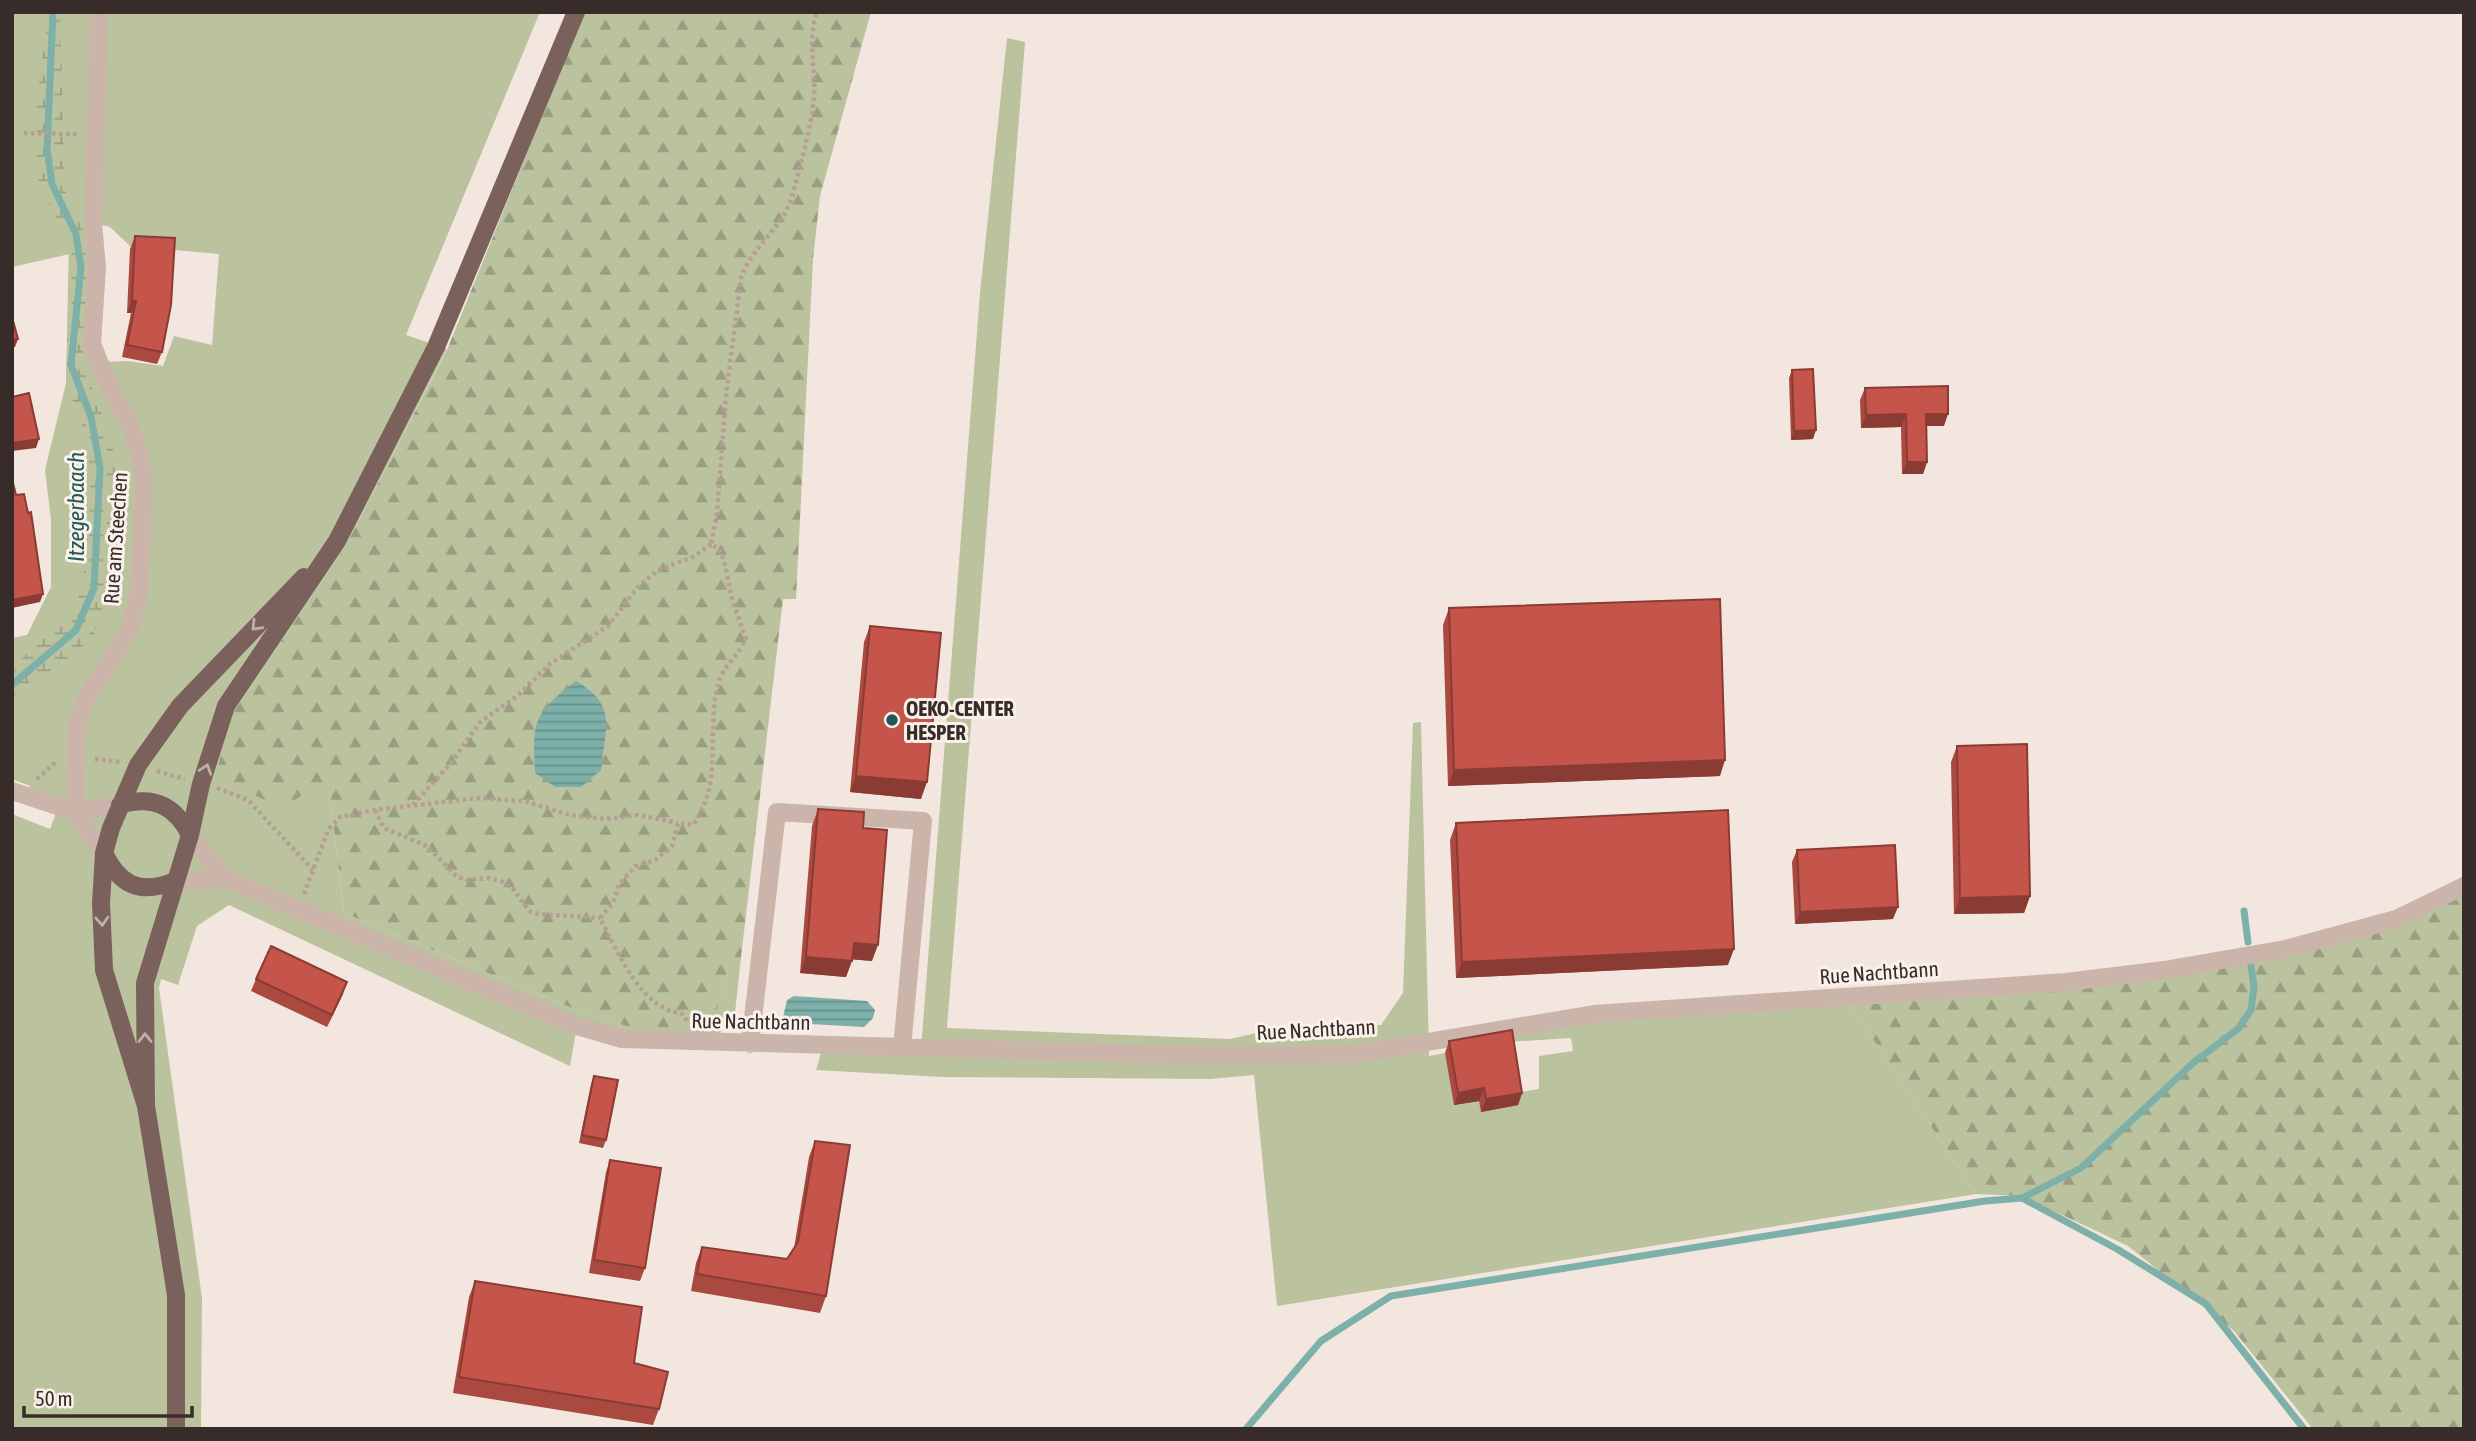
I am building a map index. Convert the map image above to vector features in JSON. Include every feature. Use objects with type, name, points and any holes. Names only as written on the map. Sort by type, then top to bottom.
[{"type":"main road","points":[[146,1106],[145,982],[226,706],[337,541],[436,347],[576,12]]},
{"type":"main road","points":[[176,1429],[176,1295],[146,1106],[104,970],[101,903],[104,853],[120,804],[138,765],[180,706],[337,541]]},
{"type":"main road","points":[[120,804],[136,800],[162,804],[182,820],[190,835]]},
{"type":"main road","points":[[104,853],[112,869],[125,881],[141,888],[159,888],[175,881]]},
{"type":"street","name":"Rue am Steechen","points":[[75,812],[77,724],[87,697],[129,630],[139,593],[144,482],[141,457],[129,423],[107,382],[92,344],[97,267],[93,223],[99,12]]},
{"type":"street","points":[[12,791],[75,812],[120,804]]},
{"type":"street","points":[[75,812],[104,853]]},
{"type":"street","points":[[750,1044],[777,812],[923,821],[902,1048]]},
{"type":"street","name":"Rue Nachtbann","points":[[190,835],[226,879]]},
{"type":"street","name":"Rue Nachtbann","points":[[175,881],[226,879],[577,1026],[622,1039],[688,1043],[1216,1056],[1357,1054],[1594,1014],[2066,982],[2164,970],[2285,949],[2396,919],[2464,886]]},
{"type":"path","points":[[412,805],[451,763],[469,732],[479,723],[517,696],[550,664],[608,626],[637,588],[657,571],[695,556],[711,544],[717,514],[726,395],[741,278],[747,262],[780,224],[791,199],[814,98],[810,32],[817,12]]},
{"type":"path","points":[[24,132],[75,134]]},
{"type":"path","points":[[223,790],[248,800],[313,870],[328,830],[340,817],[478,797],[525,801],[570,815],[606,819],[638,815],[693,825],[704,811],[713,768],[717,689],[724,666],[739,654],[746,639],[732,599],[724,560],[719,549],[711,544]]},
{"type":"path","points":[[30,786],[61,757],[75,758]]},
{"type":"path","points":[[374,810],[384,828],[427,846],[456,876],[466,880],[489,878],[503,882],[514,890],[529,911],[538,914],[600,918]]},
{"type":"path","points":[[600,918],[613,903],[620,883],[636,866],[655,860],[672,846],[678,823]]},
{"type":"path","points":[[600,918],[629,973],[657,1006],[668,1012],[681,1013],[688,1022],[688,1043]]},
{"type":"green space","points":[[12,12],[540,12],[406,335],[447,349],[345,547],[235,710],[328,779],[344,913],[579,1011],[626,1026],[716,1012],[729,966],[740,966],[735,1013],[721,1029],[719,1043],[577,1026],[570,1066],[229,905],[197,926],[178,985],[161,979],[159,988],[202,1298],[201,1429],[12,1429],[12,814],[50,829],[58,807],[26,796],[30,786],[12,779],[12,638],[27,635],[51,587],[51,520],[45,470],[66,383],[70,254],[12,267]],"holes":[[[94,223],[110,227],[130,246],[219,254],[212,345],[174,336],[163,366],[127,361],[100,362]]]},
{"type":"green space","points":[[49,12],[60,12],[65,190],[85,235],[89,267],[82,345],[86,375],[99,404],[118,464],[113,515],[104,546],[105,600],[93,637],[61,665],[28,683],[12,698],[12,668],[65,618],[82,591],[88,524],[90,476],[83,428],[66,383],[69,240],[41,189],[33,163],[33,124]]},
{"type":"green space","points":[[584,12],[871,12],[820,196],[813,259],[796,599],[783,599],[740,966],[729,966],[716,1013],[704,1029],[626,1026],[579,1011],[344,913],[328,780],[281,808],[215,776],[235,710],[345,547],[447,350]]},
{"type":"green space","points":[[1007,38],[1025,42],[947,1028],[1230,1039],[1270,1030],[1381,1025],[1403,993],[1413,723],[1421,722],[1429,1056],[1445,1053],[1479,1101],[1481,1111],[1516,1093],[1539,1089],[1539,1056],[1573,1051],[1571,1038],[1507,1042],[1506,1028],[1845,997],[1976,1194],[1277,1306],[1254,1075],[1211,1079],[942,1077],[816,1070],[823,1046],[921,1049],[980,293]]},
{"type":"green space","points":[[2464,886],[2464,1429],[2313,1429],[2234,1331],[2128,1246],[2022,1196],[1976,1194],[1845,997],[2066,982],[2285,949]]},
{"type":"water","points":[[576,681],[598,699],[606,719],[601,770],[581,787],[555,787],[535,773],[536,729],[544,710]]},
{"type":"water","points":[[794,996],[867,1001],[875,1010],[873,1018],[864,1027],[791,1023],[783,1017],[787,1000]]},
{"type":"building","points":[[135,236],[175,238],[171,305],[162,352],[127,345],[136,301],[132,301]]},
{"type":"building","points":[[12,317],[18,339],[12,340]]},
{"type":"building","points":[[1813,369],[1816,430],[1794,431],[1792,370]]},
{"type":"building","points":[[1948,386],[1948,414],[1926,414],[1927,462],[1907,462],[1906,414],[1866,415],[1865,388]]},
{"type":"building","points":[[29,393],[39,439],[12,443],[12,397]]},
{"type":"building","points":[[12,479],[16,495],[24,494],[28,513],[31,512],[43,594],[12,600]]},
{"type":"building","points":[[1720,599],[1725,760],[1454,770],[1449,608]]},
{"type":"building","name":"OEKO-CENTER HESPER","points":[[870,626],[941,633],[927,782],[856,776]]},
{"type":"building","points":[[2027,744],[2030,896],[1960,898],[1957,746]]},
{"type":"building","points":[[818,809],[864,812],[863,828],[887,830],[878,945],[854,943],[852,961],[806,957]]},
{"type":"building","points":[[1728,810],[1734,949],[1462,962],[1456,823]]},
{"type":"building","points":[[1895,845],[1898,907],[1800,912],[1797,850]]},
{"type":"building","points":[[271,946],[347,982],[332,1015],[256,979]]},
{"type":"building","points":[[1512,1030],[1522,1093],[1486,1099],[1484,1088],[1458,1093],[1449,1041]]},
{"type":"building","points":[[594,1076],[618,1080],[606,1140],[582,1135]]},
{"type":"building","points":[[815,1141],[850,1145],[826,1296],[697,1274],[702,1247],[787,1259],[798,1242]]},
{"type":"building","points":[[610,1160],[661,1168],[645,1268],[594,1260]]},
{"type":"building","points":[[475,1281],[642,1307],[634,1363],[668,1372],[659,1409],[459,1377]]},
{"type":"waterway","name":"Itzegerbaach","points":[[12,685],[76,630],[94,588],[100,468],[91,417],[71,365],[81,267],[76,234],[52,184],[47,149],[53,12]]},
{"type":"waterway","points":[[2244,911],[2248,942]]},
{"type":"waterway","points":[[1246,1429],[1321,1341],[1391,1296],[1985,1201],[2022,1198],[2081,1168],[2193,1063],[2239,1028],[2251,1010],[2254,987],[2251,966]]},
{"type":"waterway","points":[[2022,1198],[2117,1249],[2206,1304],[2304,1429]]},
{"type":"place","name":"OEKO-CENTER HESPER","points":[[892,720]]}]
